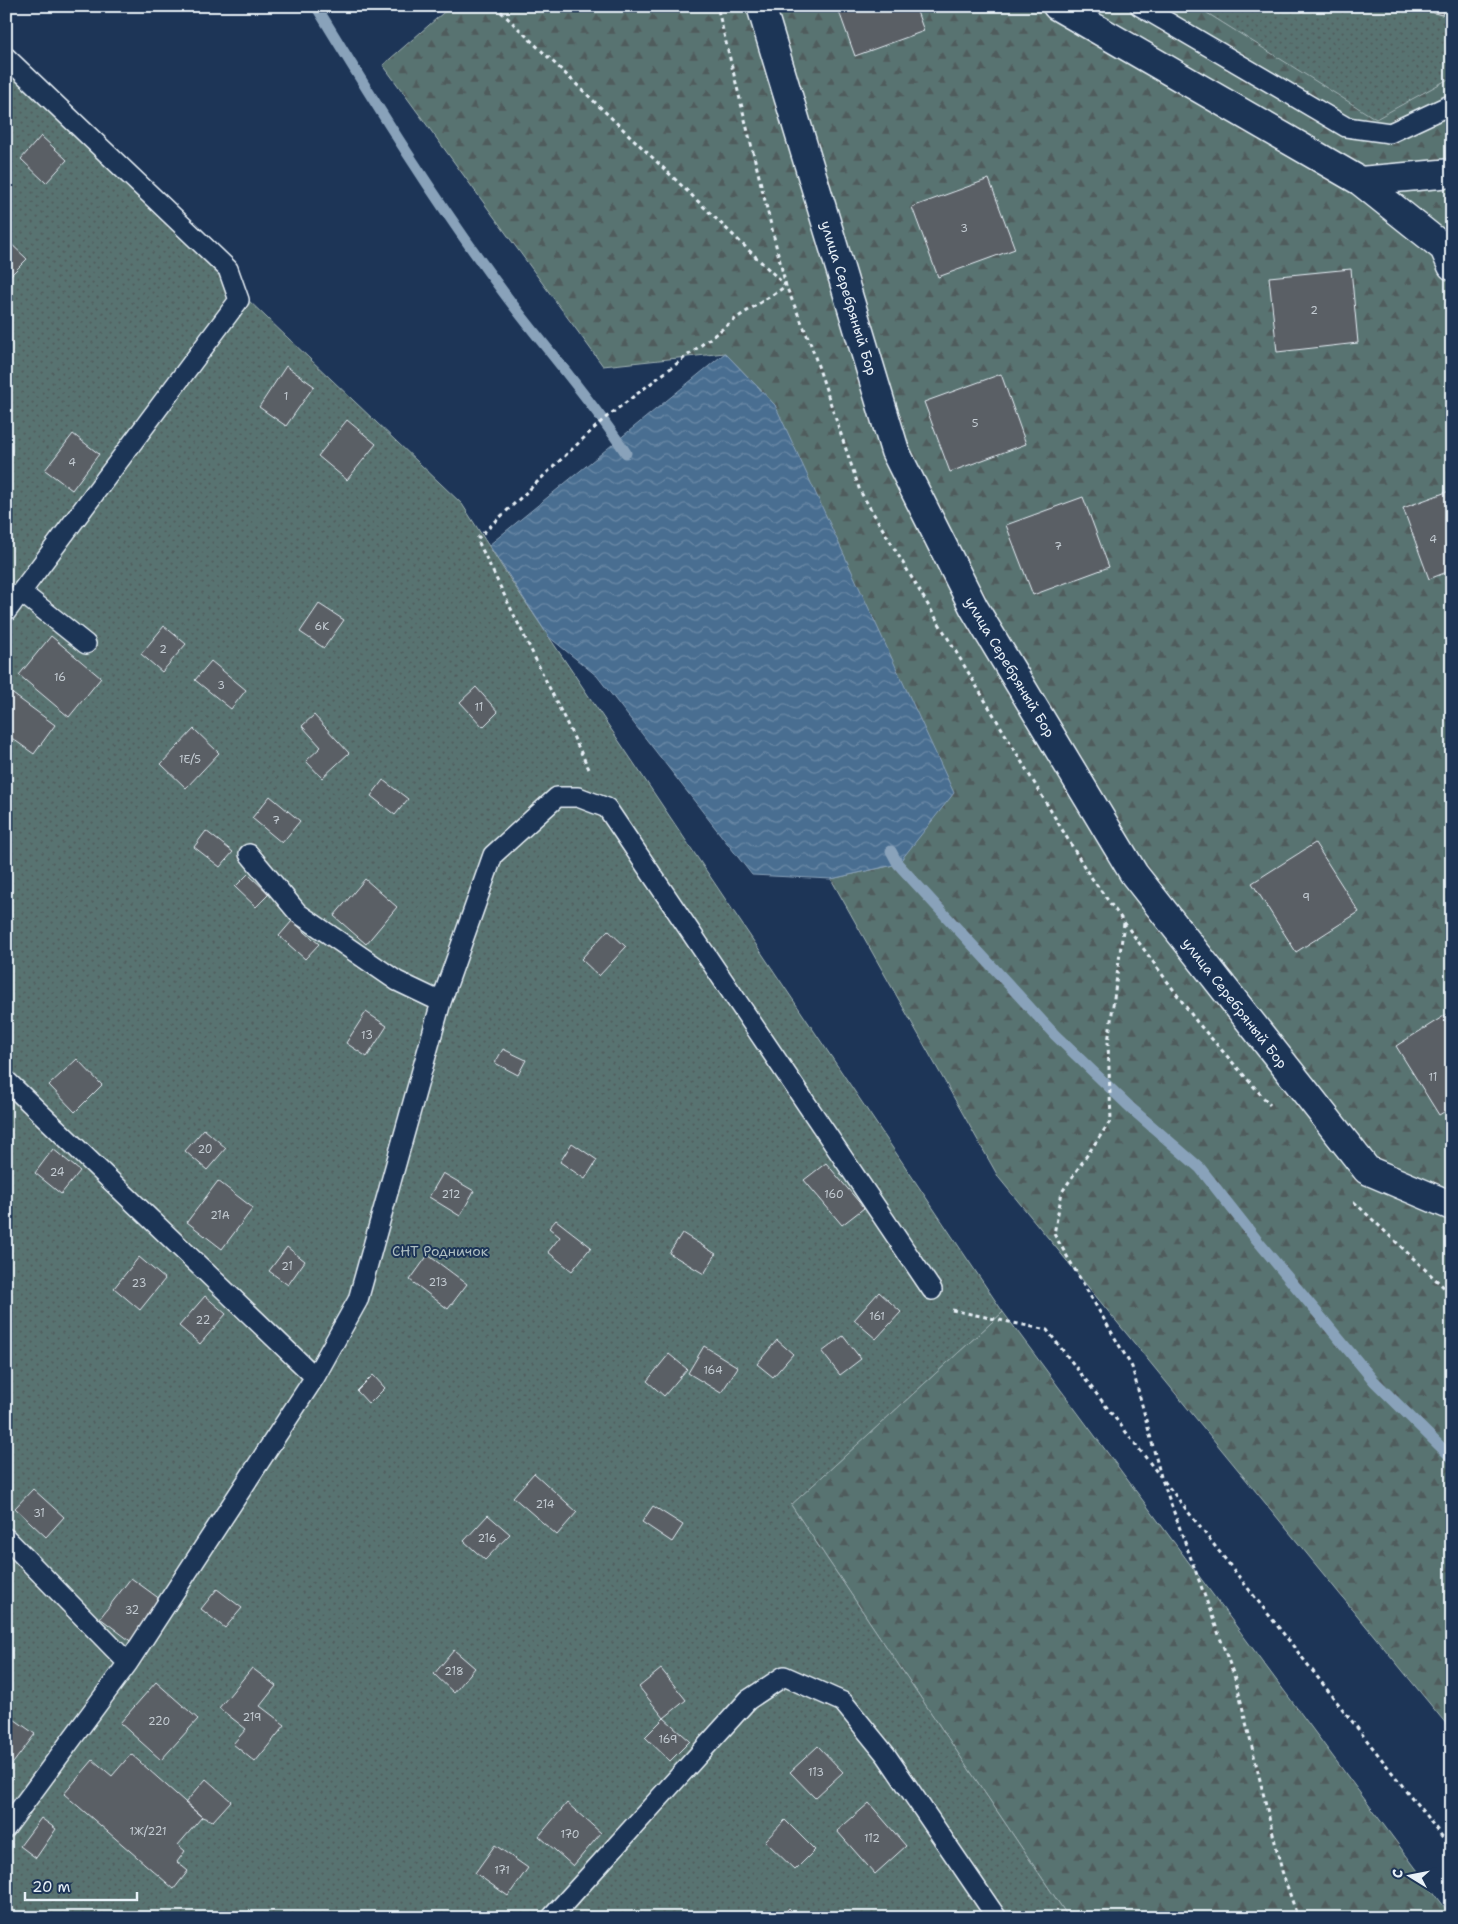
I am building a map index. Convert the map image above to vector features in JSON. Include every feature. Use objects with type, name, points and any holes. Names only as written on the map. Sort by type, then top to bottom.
[{"type":"street","name":"улица Серебряный Бор","points":[[761,6],[895,451],[974,608],[1134,874],[1367,1170],[1452,1206]]},
{"type":"street","points":[[1057,6],[1360,181],[1444,248],[1452,266]]},
{"type":"street","points":[[1360,181],[1452,174]]},
{"type":"lane","points":[[1140,6],[1346,127],[1390,133],[1452,104]]},
{"type":"lane","points":[[6,58],[228,269],[239,300],[6,612]]},
{"type":"lane","points":[[21,592],[86,644]]},
{"type":"lane","points":[[6,1828],[128,1663],[315,1377],[358,1300],[441,1002],[493,855],[557,797],[578,797],[607,808],[932,1290]]},
{"type":"lane","points":[[249,854],[298,913],[397,981],[441,1002]]},
{"type":"lane","points":[[6,1080],[315,1377]]},
{"type":"lane","points":[[6,1538],[128,1663]]},
{"type":"lane","points":[[550,1918],[748,1700],[784,1676],[843,1702],[886,1755],[997,1918]]},
{"type":"path","points":[[607,808],[477,539],[604,419],[738,317],[786,286],[717,6]]},
{"type":"path","points":[[1124,923],[1108,1043],[1111,1120],[1062,1192],[1054,1234],[1132,1367],[1161,1477],[1236,1681],[1282,1871],[1298,1918]]},
{"type":"path","points":[[932,1290],[954,1312],[1047,1330],[1452,1849]]},
{"type":"green space","points":[[451,6],[1196,6],[1376,118],[1452,77],[1452,1731],[999,1178],[831,879],[898,864],[775,405],[725,353],[603,366],[383,65]]},
{"type":"green space","points":[[1196,6],[1452,6],[1452,77],[1376,119]]},
{"type":"green space","name":"СНТ Родничок","points":[[6,69],[462,504],[510,579],[1003,1312],[791,1505],[1069,1918],[6,1918]]},
{"type":"green space","points":[[1003,1312],[1452,1918],[1069,1918],[791,1505]]},
{"type":"water","points":[[725,353],[775,405],[954,793],[898,864],[831,879],[752,875],[597,676],[549,637],[489,545]]},
{"type":"building","points":[[837,6],[915,6],[924,31],[855,56]]},
{"type":"building","points":[[1408,6],[1445,6],[1442,15]]},
{"type":"building","points":[[41,136],[67,160],[46,183],[21,159]]},
{"type":"building","points":[[989,179],[1015,249],[938,277],[912,207]]},
{"type":"building","points":[[6,239],[27,259],[6,280]]},
{"type":"building","points":[[1351,269],[1358,343],[1277,352],[1269,277]]},
{"type":"building","points":[[286,366],[314,386],[286,426],[259,407]]},
{"type":"building","points":[[1001,374],[1026,444],[950,472],[924,402]]},
{"type":"building","points":[[347,420],[376,444],[347,480],[318,456]]},
{"type":"building","points":[[73,434],[99,454],[72,490],[45,470]]},
{"type":"building","points":[[1452,490],[1452,570],[1429,579],[1403,508]]},
{"type":"building","points":[[1083,497],[1109,567],[1033,595],[1006,525]]},
{"type":"building","points":[[319,604],[344,620],[324,648],[300,632]]},
{"type":"building","points":[[164,626],[186,644],[162,672],[141,654]]},
{"type":"building","points":[[51,636],[101,678],[69,717],[19,675]]},
{"type":"building","points":[[211,661],[246,690],[231,709],[195,680]]},
{"type":"building","points":[[476,687],[498,712],[483,727],[460,702]]},
{"type":"building","points":[[6,689],[55,725],[34,754],[6,734]]},
{"type":"building","points":[[314,715],[349,753],[322,778],[306,761],[321,747],[302,726]]},
{"type":"building","points":[[194,729],[219,753],[186,788],[161,764]]},
{"type":"building","points":[[383,780],[408,799],[395,815],[371,796]]},
{"type":"building","points":[[270,796],[300,821],[282,843],[252,818]]},
{"type":"building","points":[[206,831],[233,852],[220,867],[194,847]]},
{"type":"building","points":[[1315,843],[1359,912],[1296,952],[1252,883]]},
{"type":"building","points":[[248,874],[269,894],[256,907],[235,887]]},
{"type":"building","points":[[365,879],[397,907],[366,944],[334,916]]},
{"type":"building","points":[[292,921],[319,944],[305,959],[279,936]]},
{"type":"building","points":[[608,930],[626,947],[599,976],[581,959]]},
{"type":"building","points":[[1452,1011],[1452,1107],[1439,1115],[1396,1046]]},
{"type":"building","points":[[366,1012],[387,1026],[367,1057],[346,1043]]},
{"type":"building","points":[[503,1049],[526,1060],[518,1075],[495,1063]]},
{"type":"building","points":[[77,1059],[102,1085],[75,1112],[49,1085]]},
{"type":"building","points":[[204,1129],[226,1148],[207,1170],[185,1151]]},
{"type":"building","points":[[572,1143],[597,1160],[585,1179],[560,1162]]},
{"type":"building","points":[[53,1149],[80,1171],[61,1194],[35,1173]]},
{"type":"building","points":[[826,1163],[864,1208],[842,1225],[804,1180]]},
{"type":"building","points":[[443,1173],[474,1191],[460,1216],[429,1197]]},
{"type":"building","points":[[218,1181],[253,1208],[222,1249],[187,1222]]},
{"type":"building","points":[[556,1220],[591,1247],[572,1271],[548,1252],[560,1237],[549,1228]]},
{"type":"building","points":[[682,1233],[716,1254],[704,1274],[669,1253]]},
{"type":"building","points":[[287,1247],[305,1261],[288,1285],[269,1271]]},
{"type":"building","points":[[428,1255],[467,1284],[448,1309],[410,1280]]},
{"type":"building","points":[[139,1257],[165,1279],[140,1310],[114,1288]]},
{"type":"building","points":[[879,1292],[901,1312],[876,1339],[854,1320]]},
{"type":"building","points":[[205,1296],[226,1314],[200,1344],[179,1326]]},
{"type":"building","points":[[843,1336],[861,1359],[840,1375],[822,1352]]},
{"type":"building","points":[[777,1340],[793,1354],[773,1377],[757,1364]]},
{"type":"building","points":[[704,1346],[738,1367],[721,1393],[688,1373]]},
{"type":"building","points":[[669,1354],[687,1369],[664,1396],[647,1381]]},
{"type":"building","points":[[373,1375],[385,1388],[369,1404],[357,1391]]},
{"type":"building","points":[[534,1473],[577,1512],[557,1535],[513,1497]]},
{"type":"building","points":[[33,1489],[64,1517],[46,1537],[15,1508]]},
{"type":"building","points":[[653,1506],[683,1525],[672,1542],[642,1522]]},
{"type":"building","points":[[488,1515],[510,1534],[485,1560],[464,1541]]},
{"type":"building","points":[[131,1578],[164,1602],[133,1643],[100,1618]]},
{"type":"building","points":[[217,1589],[242,1608],[225,1628],[201,1609]]},
{"type":"building","points":[[454,1650],[475,1668],[454,1693],[434,1674]]},
{"type":"building","points":[[252,1668],[276,1686],[260,1706],[285,1725],[255,1762],[233,1744],[246,1729],[219,1708]]},
{"type":"building","points":[[661,1669],[686,1700],[664,1718],[639,1687]]},
{"type":"building","points":[[156,1682],[198,1719],[161,1760],[120,1723]]},
{"type":"building","points":[[11,1717],[35,1734],[7,1771],[6,1723]]},
{"type":"building","points":[[664,1718],[690,1741],[670,1761],[645,1737]]},
{"type":"building","points":[[818,1746],[843,1772],[815,1798],[790,1772]]},
{"type":"building","points":[[131,1754],[202,1817],[178,1845],[185,1851],[177,1862],[188,1871],[174,1889],[64,1794],[93,1760],[112,1776]]},
{"type":"building","points":[[206,1779],[231,1801],[213,1821],[202,1817],[185,1803]]},
{"type":"building","points":[[567,1803],[601,1833],[573,1866],[539,1836]]},
{"type":"building","points":[[869,1803],[906,1846],[875,1874],[837,1831]]},
{"type":"building","points":[[41,1818],[56,1829],[36,1858],[20,1846]]},
{"type":"building","points":[[785,1820],[815,1850],[795,1870],[765,1841]]},
{"type":"building","points":[[495,1845],[528,1868],[508,1896],[475,1873]]},
{"type":"building","points":[[789,1908],[799,1918],[779,1918]]},
{"type":"waterway","points":[[316,6],[384,117],[456,226],[507,297],[583,393],[626,453]]},
{"type":"waterway","points":[[891,851],[898,864],[1055,1035],[1133,1110],[1200,1168],[1256,1239],[1374,1381],[1452,1458]]}]
